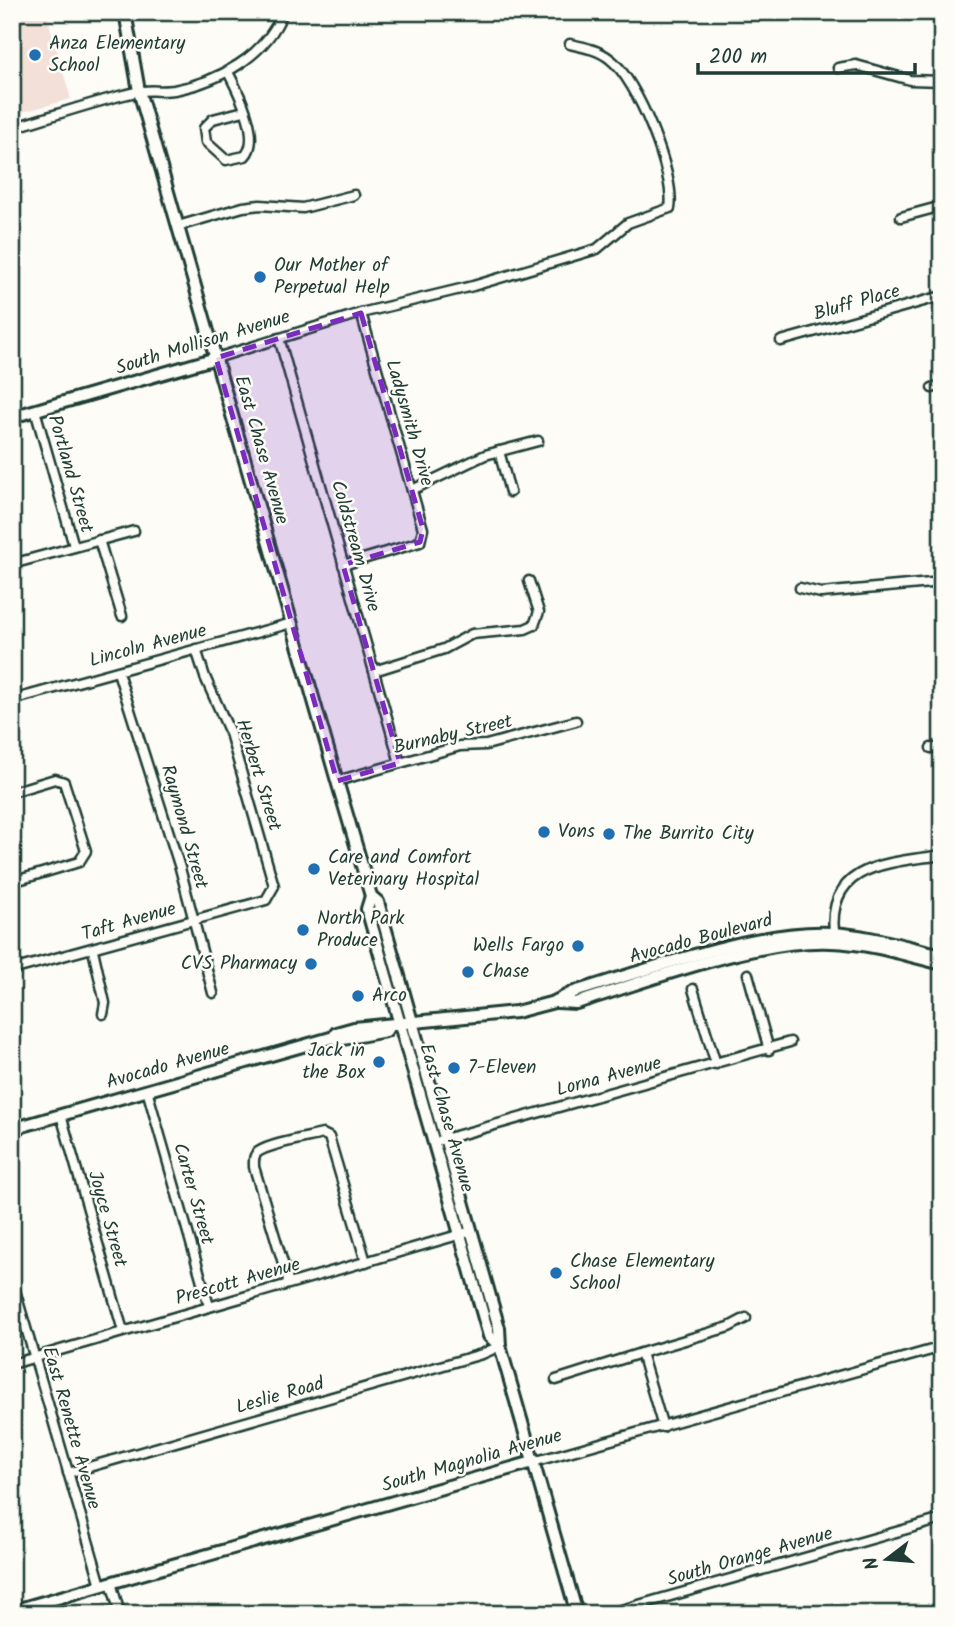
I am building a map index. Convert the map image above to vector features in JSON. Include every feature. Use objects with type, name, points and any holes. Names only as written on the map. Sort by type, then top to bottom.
[{"type":"main road","name":"East Chase Avenue","points":[[125,12],[139,91],[337,781],[371,896],[378,902],[414,1024],[440,1140]]},
{"type":"main road","name":"South Mollison Avenue","points":[[12,417],[216,358]]},
{"type":"main road","name":"East Chase Avenue","points":[[371,896],[367,909],[440,1140],[466,1232],[489,1336],[500,1346],[577,1614]]},
{"type":"main road","name":"Avocado Boulevard","points":[[414,1024],[507,1014],[554,1002],[574,992],[759,940],[796,934],[834,933],[877,939],[942,956]]},
{"type":"main road","name":"Avocado Boulevard","points":[[554,1002],[576,1003],[761,948],[797,942],[833,942],[875,948],[942,964]]},
{"type":"main road","name":"Avocado Avenue","points":[[12,1129],[334,1037],[336,1033],[384,1023],[389,1026],[414,1024]]},
{"type":"main road","name":"South Magnolia Avenue","points":[[12,1611],[533,1462]]},
{"type":"street","points":[[12,128],[139,91],[177,89],[228,72],[267,39],[283,12]]},
{"type":"street","name":"South Mollison Avenue","points":[[216,358],[361,313],[597,249],[628,223],[670,208],[673,194],[651,121],[630,80],[611,60],[595,51],[570,44]]},
{"type":"street","points":[[838,68],[856,65],[909,80],[942,81]]},
{"type":"street","points":[[228,72],[244,111],[252,147],[241,159],[226,160],[206,142],[204,128],[213,119],[244,111]]},
{"type":"street","points":[[178,226],[243,207],[260,205],[303,208],[354,195]]},
{"type":"street","points":[[901,217],[942,206]]},
{"type":"street","name":"Bluff Place","points":[[781,341],[942,296]]},
{"type":"street","name":"Ladysmith Drive","points":[[343,565],[421,542],[423,529],[361,313]]},
{"type":"street","name":"Coldstream Drive","points":[[279,338],[400,764]]},
{"type":"street","points":[[932,388],[942,385]]},
{"type":"street","name":"Portland Street","points":[[35,410],[74,547]]},
{"type":"street","points":[[412,490],[475,459],[538,441]]},
{"type":"street","points":[[499,451],[510,492]]},
{"type":"street","points":[[12,564],[134,531]]},
{"type":"street","points":[[99,540],[122,616]]},
{"type":"street","points":[[374,671],[444,649],[472,634],[525,629],[534,625],[540,612],[529,581]]},
{"type":"street","points":[[800,588],[821,593],[942,582]]},
{"type":"street","name":"Lincoln Avenue","points":[[12,700],[292,623]]},
{"type":"street","name":"Herbert Street","points":[[196,649],[205,677],[230,733],[274,886],[266,900],[254,903]]},
{"type":"street","name":"Raymond Street","points":[[118,673],[143,744],[195,920],[213,993]]},
{"type":"street","name":"Burnaby Street","points":[[337,781],[460,746],[486,745],[576,721]]},
{"type":"street","points":[[931,748],[942,748]]},
{"type":"street","points":[[12,792],[51,780],[64,782],[86,851],[83,859],[73,864],[12,882]]},
{"type":"street","points":[[834,933],[832,911],[841,892],[853,878],[885,864],[942,855]]},
{"type":"street","name":"Taft Avenue","points":[[12,970],[93,950],[254,903]]},
{"type":"street","points":[[93,950],[105,1003],[103,1014]]},
{"type":"street","points":[[748,974],[769,1050]]},
{"type":"street","points":[[693,989],[716,1064]]},
{"type":"street","name":"Lorna Avenue","points":[[440,1140],[790,1042]]},
{"type":"street","name":"Carter Street","points":[[147,1090],[209,1306]]},
{"type":"street","name":"Joyce Street","points":[[61,1115],[123,1331]]},
{"type":"street","points":[[289,1283],[254,1167],[254,1158],[258,1152],[268,1148],[323,1133],[333,1144],[366,1262]]},
{"type":"street","name":"Prescott Avenue","points":[[12,1364],[466,1232]]},
{"type":"street","name":"East Renette Avenue","points":[[12,1280],[68,1473],[106,1584],[120,1614]]},
{"type":"street","points":[[556,1380],[729,1327],[746,1318]]},
{"type":"street","name":"Leslie Road","points":[[68,1473],[482,1354],[500,1346]]},
{"type":"street","name":"South Magnolia Avenue","points":[[533,1462],[942,1347]]},
{"type":"street","points":[[642,1353],[663,1427]]},
{"type":"street","name":"South Orange Avenue","points":[[607,1614],[942,1519]]},
{"type":"highlighted area","points":[[361,313],[423,529],[420,542],[343,565],[400,763],[337,781],[216,358]]},
{"type":"shaded area","name":"Anza Elementary School","points":[[12,12],[46,12],[71,99],[12,115]]},
{"type":"place","name":"Anza Elementary School","points":[[35,55]]},
{"type":"place","name":"Our Mother of Perpetual Help","points":[[260,277]]},
{"type":"place","name":"Vons","points":[[544,832]]},
{"type":"place","name":"The Burrito City","points":[[609,834]]},
{"type":"place","name":"Care and Comfort Veterinary Hospital","points":[[314,869]]},
{"type":"place","name":"North Park Produce","points":[[303,930]]},
{"type":"place","name":"Wells Fargo","points":[[578,946]]},
{"type":"place","name":"CVS Pharmacy","points":[[311,964]]},
{"type":"place","name":"Chase","points":[[468,972]]},
{"type":"place","name":"Arco","points":[[358,996]]},
{"type":"place","name":"Jack in the Box","points":[[379,1062]]},
{"type":"place","name":"7-Eleven","points":[[454,1068]]},
{"type":"place","name":"Chase Elementary School","points":[[556,1273]]}]
